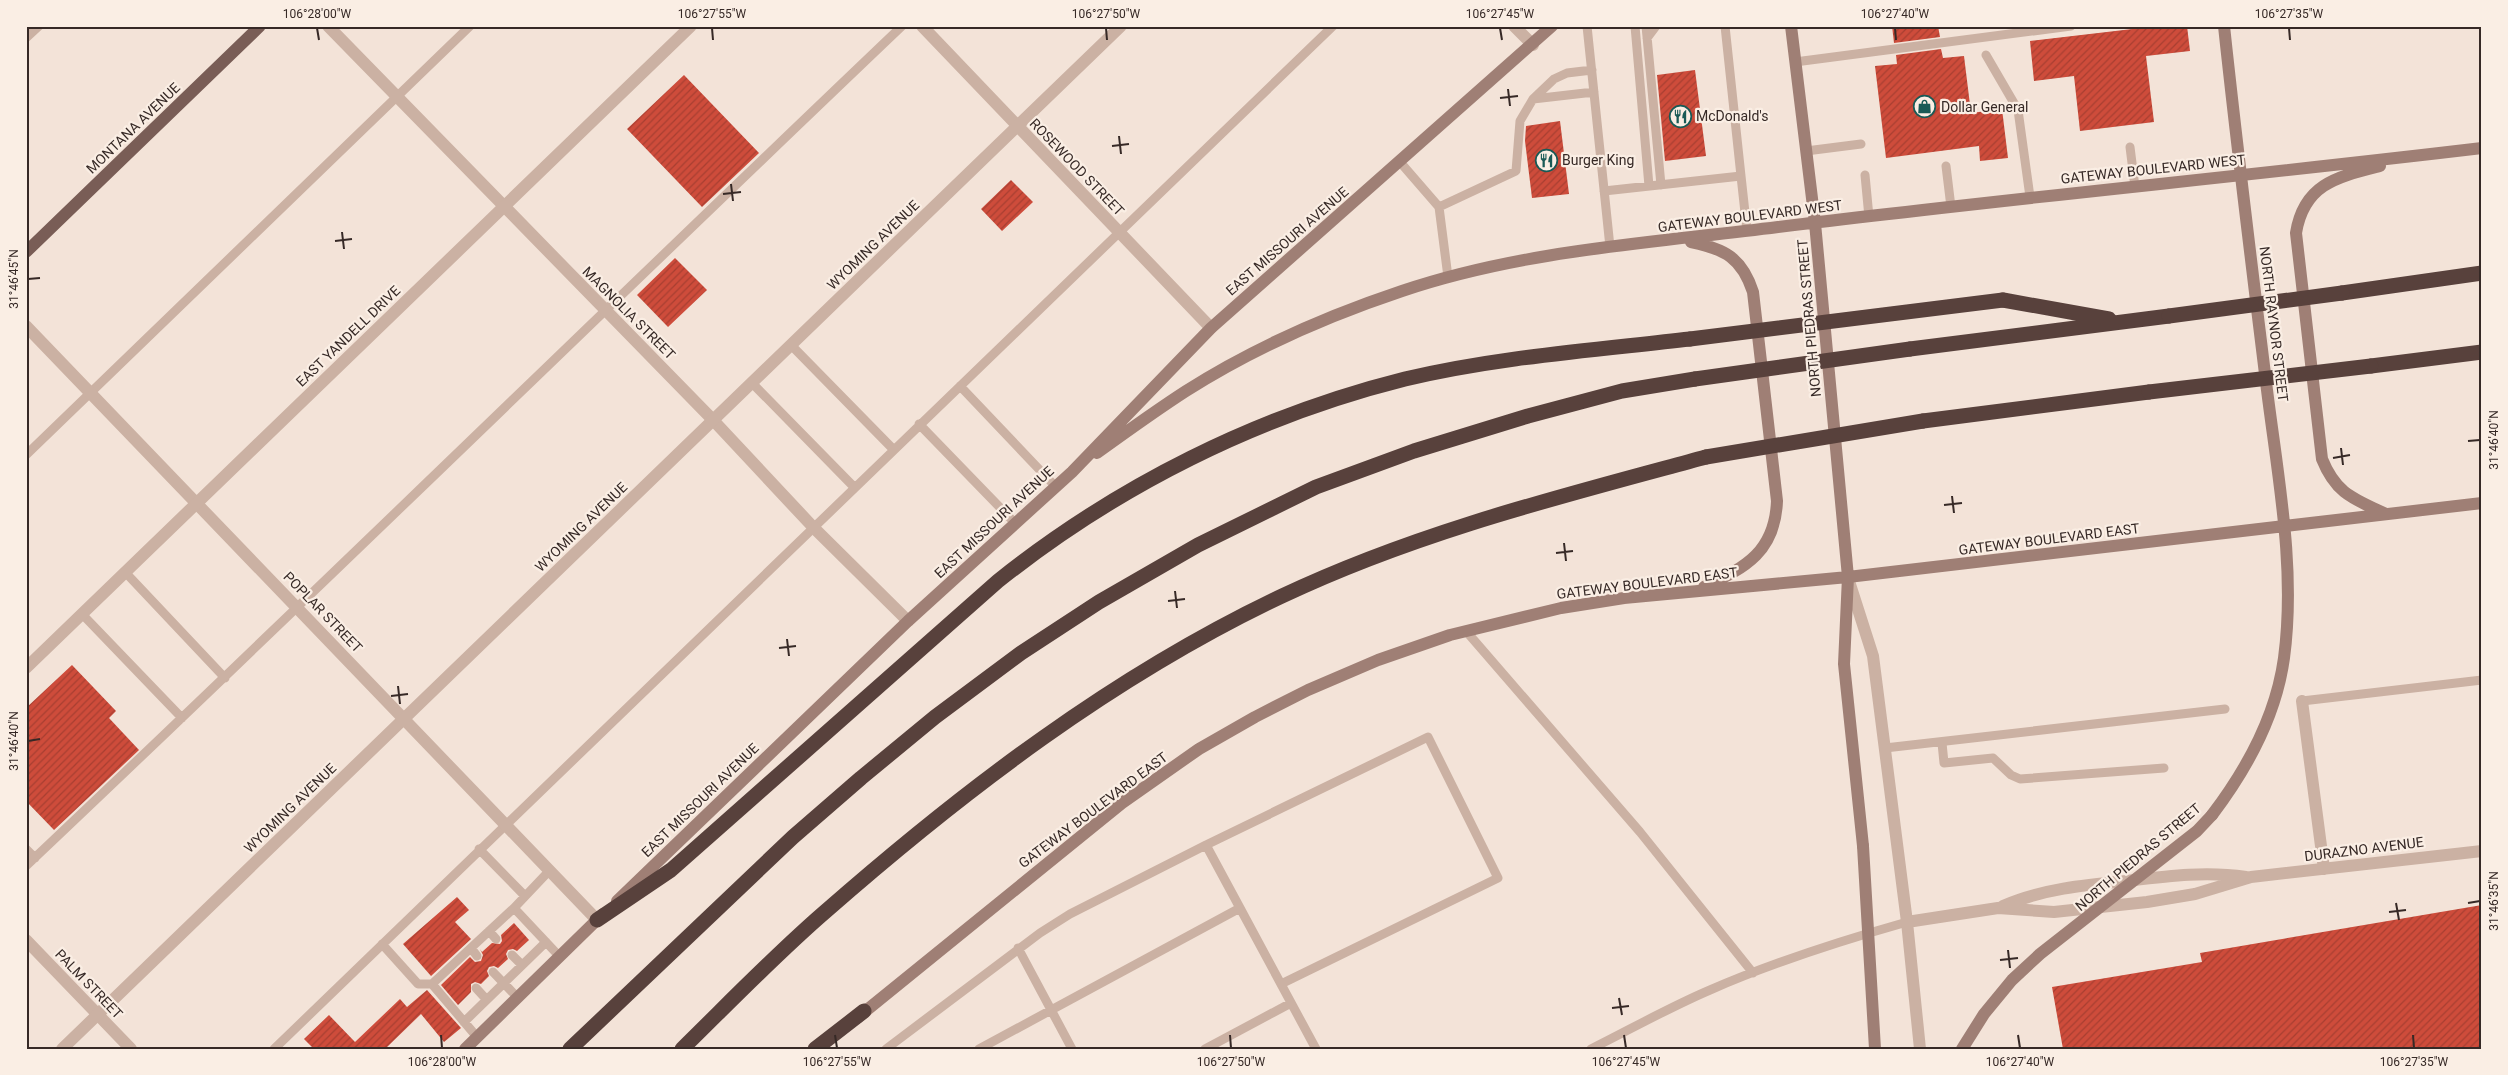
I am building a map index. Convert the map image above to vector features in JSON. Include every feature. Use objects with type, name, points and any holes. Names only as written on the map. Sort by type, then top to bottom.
[{"type":"highway","points":[[570,1049],[729,900],[793,837],[935,717],[1005,664],[1099,602],[1198,545],[1334,481],[1414,451],[1528,416],[1622,391],[1910,349],[2482,273]]},
{"type":"highway","points":[[597,920],[671,870],[998,581],[1046,542],[1162,472],[1268,424],[1326,402],[1406,379],[1529,357],[2003,300],[2123,322]]},
{"type":"highway","points":[[682,1049],[824,912],[942,815],[1036,743],[1132,680],[1203,638],[1281,597],[1362,562],[1443,532],[1556,498],[1706,457],[1923,421],[2482,352]]},
{"type":"highway","points":[[2437,357],[2482,358]]},
{"type":"highway","points":[[815,1049],[864,1011]]},
{"type":"main road","name":"MONTANA AVENUE","points":[[26,252],[260,26]]},
{"type":"main road","name":"EAST MISSOURI AVENUE","points":[[465,1049],[908,621],[1072,472],[1211,328],[1552,26]]},
{"type":"main road","name":"NORTH PIEDRAS STREET","points":[[1791,26],[1815,223],[1848,577],[1844,664],[1863,846],[1875,1049]]},
{"type":"main road","name":"NORTH RAYNOR STREET","points":[[2224,26],[2240,175],[2284,526],[2286,625]]},
{"type":"main road","name":"GATEWAY BOULEVARD WEST","points":[[1072,472],[1188,390],[1268,346],[1335,316],[1401,291],[1500,264],[1610,247],[2030,197],[2482,148]]},
{"type":"main road","points":[[2386,514],[2354,498],[2335,485],[2322,459],[2296,233],[2298,218],[2305,204],[2324,185],[2344,175],[2433,154]]},
{"type":"main road","points":[[1680,239],[1714,246],[1742,266],[1748,276],[1753,292],[1777,500],[1776,518],[1771,535],[1762,550],[1748,563],[1695,591]]},
{"type":"main road","name":"GATEWAY BOULEVARD EAST","points":[[824,1049],[864,1011],[1122,803],[1198,749],[1255,716],[1308,690],[1378,660],[1466,631],[1561,608],[1624,598],[1848,577],[2482,503]]},
{"type":"main road","name":"NORTH PIEDRAS STREET","points":[[1962,1049],[1984,1014],[2019,973],[2040,954],[2197,831],[2212,815],[2230,790],[2262,733],[2276,694],[2284,658],[2286,625]]},
{"type":"street","name":"MAGNOLIA STREET","points":[[328,26],[503,207],[714,420],[813,527],[908,621]]},
{"type":"street","name":"EAST YANDELL DRIVE","points":[[26,668],[692,26]]},
{"type":"street","name":"ROSEWOOD STREET","points":[[922,26],[1211,328]]},
{"type":"street","name":"WYOMING AVENUE","points":[[62,1049],[1122,26]]},
{"type":"street","points":[[1514,26],[1532,45]]},
{"type":"street","name":"POPLAR STREET","points":[[26,326],[597,920]]},
{"type":"street","name":"NORTH PIEDRAS STREET","points":[[1848,577],[1873,656],[1907,922],[1920,1049]]},
{"type":"street","points":[[2302,701],[2324,869]]},
{"type":"street","name":"DURAZNO AVENUE","points":[[1998,908],[2054,912],[2147,902],[2195,894],[2250,877],[2482,850]]},
{"type":"street","name":"DURAZNO AVENUE","points":[[1907,922],[1998,908],[2052,891],[2077,886],[2199,872],[2250,877]]},
{"type":"street","name":"PALM STREET","points":[[26,940],[131,1049]]},
{"type":"lane","points":[[26,38],[38,26]]},
{"type":"lane","points":[[26,455],[470,26]]},
{"type":"lane","points":[[26,866],[298,608],[605,310],[902,26]]},
{"type":"lane","points":[[274,1049],[1333,26]]},
{"type":"lane","points":[[1587,26],[1610,247]]},
{"type":"lane","points":[[1635,26],[1649,186]]},
{"type":"lane","points":[[1646,26],[1661,185]]},
{"type":"lane","points":[[1647,38],[1656,26]]},
{"type":"lane","points":[[1725,26],[1747,231]]},
{"type":"lane","points":[[1795,62],[2071,26]]},
{"type":"lane","points":[[1986,56],[2018,110],[2030,197]]},
{"type":"lane","points":[[1438,207],[1516,171],[1520,121],[1533,99],[1554,79],[1568,73],[1592,70]]},
{"type":"lane","points":[[1533,99],[1594,92]]},
{"type":"lane","points":[[1806,151],[1861,144]]},
{"type":"lane","points":[[2130,147],[2135,187]]},
{"type":"lane","points":[[1400,162],[1438,207],[1448,277]]},
{"type":"lane","points":[[1946,166],[1950,207]]},
{"type":"lane","points":[[1864,175],[1869,217]]},
{"type":"lane","points":[[1604,191],[1741,176]]},
{"type":"lane","points":[[791,345],[893,449]]},
{"type":"lane","points":[[752,383],[854,487]]},
{"type":"lane","points":[[960,386],[1055,486]]},
{"type":"lane","points":[[919,424],[1015,523]]},
{"type":"lane","points":[[125,572],[225,678]]},
{"type":"lane","points":[[82,614],[182,718]]},
{"type":"lane","points":[[1466,631],[1640,832],[1753,972]]},
{"type":"lane","points":[[2302,701],[2482,680]]},
{"type":"lane","points":[[1885,748],[2225,710]]},
{"type":"lane","points":[[886,1049],[1018,948],[1070,914],[1428,737],[1498,878],[1281,984]]},
{"type":"lane","points":[[1942,743],[1944,763],[1993,758],[2011,775],[2020,779],[2164,768]]},
{"type":"lane","points":[[1206,846],[1316,1049]]},
{"type":"lane","points":[[26,849],[35,858]]},
{"type":"lane","points":[[479,849],[525,896]]},
{"type":"lane","points":[[382,944],[418,984],[432,984],[514,908],[550,870]]},
{"type":"lane","points":[[514,908],[560,957]]},
{"type":"lane","points":[[979,1049],[1240,908]]},
{"type":"lane","points":[[1591,1049],[1675,1006],[1753,972],[1850,938],[1907,922]]},
{"type":"lane","points":[[489,931],[496,939]]},
{"type":"lane","points":[[464,1022],[546,942]]},
{"type":"lane","points":[[470,948],[477,956]]},
{"type":"lane","points":[[1018,948],[1072,1049]]},
{"type":"lane","points":[[512,955],[522,966]]},
{"type":"lane","points":[[454,964],[461,971]]},
{"type":"lane","points":[[493,972],[518,998]]},
{"type":"lane","points":[[432,984],[477,1037]]},
{"type":"lane","points":[[476,988],[486,999]]},
{"type":"lane","points":[[1206,1049],[1291,1003]]},
{"type":"building","points":[[1892,26],[1938,26],[1940,37],[1894,43]]},
{"type":"building","points":[[2158,26],[2187,26],[2190,51],[2146,56],[2154,122],[2080,131],[2074,76],[2034,81],[2030,41]]},
{"type":"building","name":"Dollar General","points":[[1941,49],[1943,58],[1964,56],[1971,113],[2002,109],[2008,158],[1980,161],[1979,146],[1886,158],[1875,66],[1897,64],[1896,55]]},
{"type":"building","name":"McDonald's","points":[[1695,70],[1706,156],[1665,161],[1657,75]]},
{"type":"building","points":[[684,75],[759,153],[702,207],[627,129]]},
{"type":"building","name":"Burger King","points":[[1560,121],[1569,194],[1532,198],[1525,141],[1526,126]]},
{"type":"building","points":[[1011,180],[1033,202],[1002,231],[981,209]]},
{"type":"building","points":[[675,258],[707,290],[668,327],[637,295]]},
{"type":"building","points":[[72,665],[116,711],[109,718],[139,750],[54,830],[26,801],[26,708]]},
{"type":"building","points":[[457,897],[469,910],[455,922],[471,939],[431,976],[403,944]]},
{"type":"building","points":[[2482,905],[2482,1049],[2063,1049],[2052,987],[2202,962],[2200,953]]},
{"type":"building","points":[[514,923],[529,940],[517,951],[513,949],[508,950],[506,954],[508,959],[498,968],[494,966],[489,967],[487,971],[489,976],[481,984],[475,982],[471,984],[471,992],[458,1005],[441,985],[470,957],[475,962],[481,961],[483,955],[480,949],[482,952],[492,943],[500,944],[502,941],[501,935]]},
{"type":"building","points":[[427,990],[461,1028],[444,1042],[421,1014],[385,1049],[314,1049],[304,1039],[329,1015],[355,1042],[400,999],[407,1007]]},
{"type":"place","name":"Dollar General","points":[[1925,107]]},
{"type":"place","name":"McDonald's","points":[[1680,116]]},
{"type":"place","name":"Burger King","points":[[1546,160]]}]
